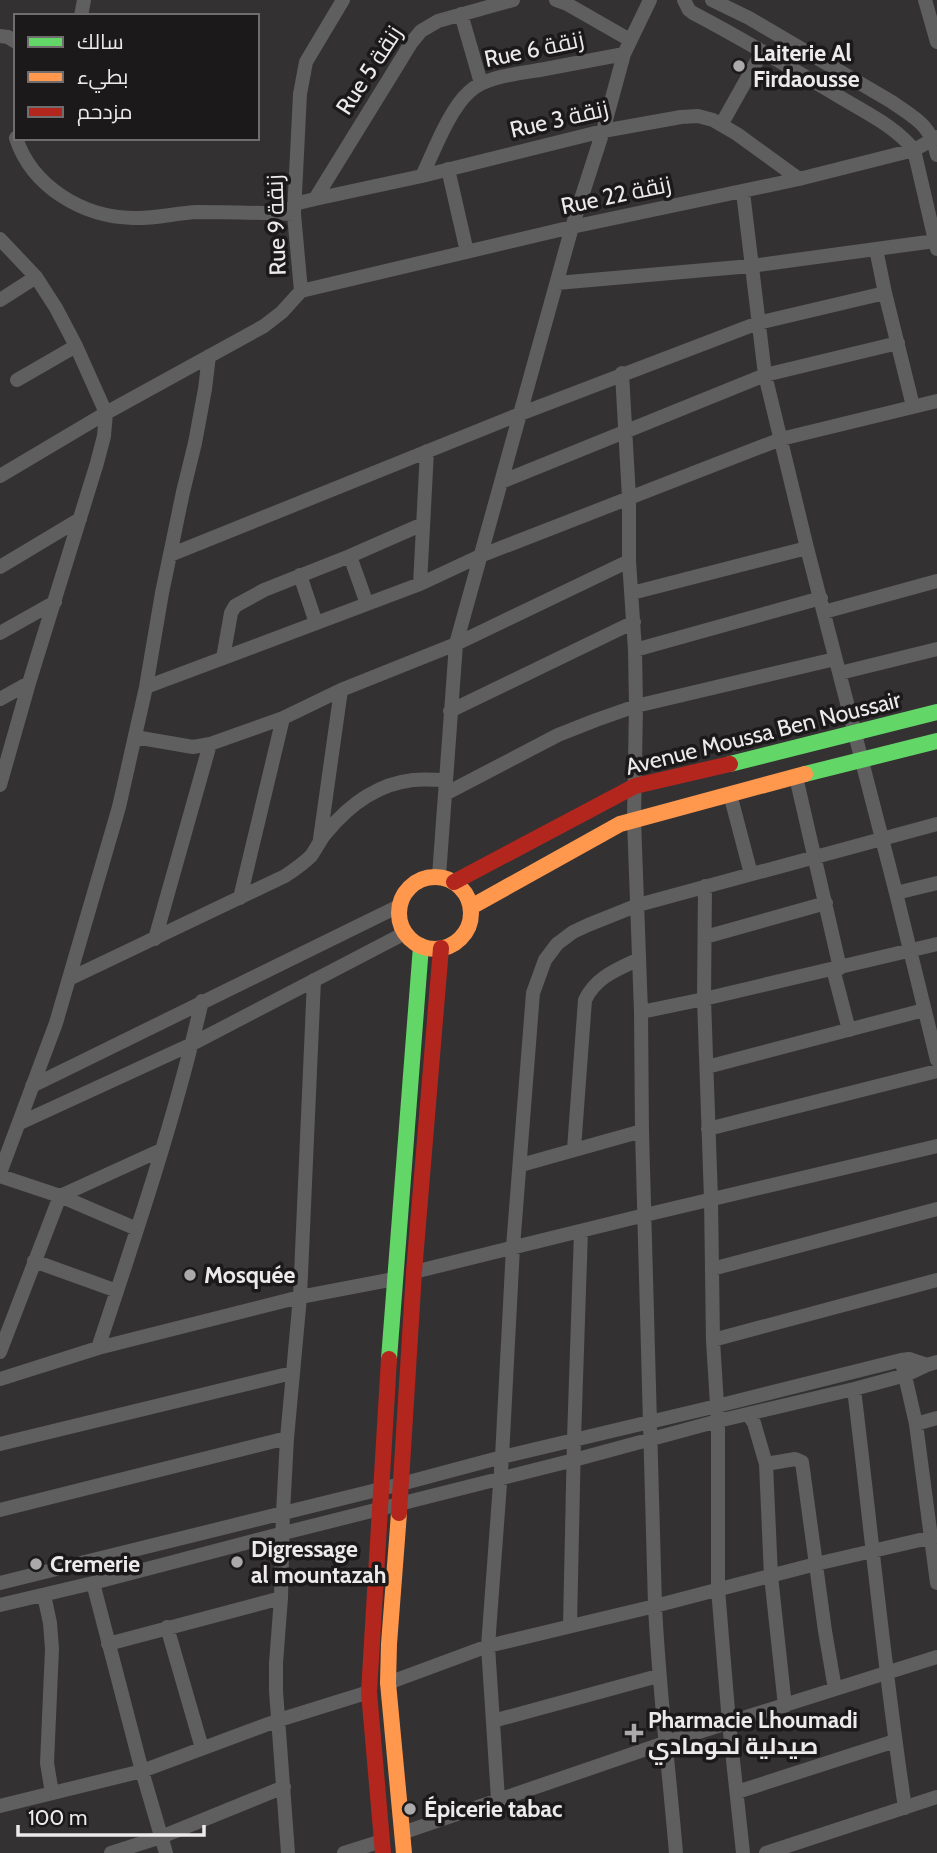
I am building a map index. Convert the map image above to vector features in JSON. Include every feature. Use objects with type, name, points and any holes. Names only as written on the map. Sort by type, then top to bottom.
[{"type":"street","name":"Rue 9 زنقة","points":[[301,291],[294,209],[300,94],[306,62],[343,0]]},
{"type":"street","name":"Rue 5 زنقة","points":[[315,199],[421,31],[463,9],[513,0]]},
{"type":"street","points":[[556,0],[567,4],[627,47]]},
{"type":"street","points":[[446,879],[445,787],[456,645],[572,228],[627,47],[650,0]]},
{"type":"street","points":[[557,283],[751,266],[876,249],[936,245],[914,150],[905,138],[693,13],[684,0]]},
{"type":"street","points":[[712,0],[749,18],[892,102],[915,118],[935,138],[937,155]]},
{"type":"street","points":[[925,0],[937,42]]},
{"type":"street","points":[[463,9],[481,83]]},
{"type":"street","name":"Rue 6 زنقة","points":[[422,176],[457,107],[470,90],[481,83],[627,47]]},
{"type":"street","points":[[721,125],[762,52]]},
{"type":"street","name":"Rue 3 زنقة","points":[[315,199],[422,176],[603,131],[698,116],[713,120],[737,134],[799,179]]},
{"type":"street","name":"Rue 22 زنقة","points":[[301,291],[799,179],[914,150],[935,138]]},
{"type":"street","points":[[17,140],[22,156],[38,177],[82,207],[103,213],[133,218],[196,212],[294,209],[315,199]]},
{"type":"street","points":[[448,169],[467,252]]},
{"type":"street","points":[[743,192],[765,375],[910,951],[929,1014],[937,1059]]},
{"type":"street","points":[[0,239],[36,277],[56,307],[106,413],[104,436],[2,769],[0,785]]},
{"type":"street","points":[[876,249],[913,406]]},
{"type":"street","points":[[0,300],[36,277]]},
{"type":"street","points":[[0,476],[106,413],[264,326],[282,313],[301,291]]},
{"type":"street","points":[[170,555],[622,373],[758,323],[885,293]]},
{"type":"street","points":[[501,482],[765,375],[898,343]]},
{"type":"street","points":[[17,380],[76,346]]},
{"type":"street","points":[[137,1229],[60,1196],[0,1175],[56,1023],[119,807],[195,443],[209,356]]},
{"type":"street","points":[[622,373],[635,650],[634,819],[655,1606],[658,1676],[677,1853]]},
{"type":"street","points":[[146,687],[420,584],[480,556],[781,439],[937,401]]},
{"type":"street","points":[[420,584],[427,451]]},
{"type":"street","points":[[0,567],[80,519]]},
{"type":"street","points":[[223,658],[231,613],[235,606],[264,590],[423,524]]},
{"type":"street","points":[[632,593],[807,548]]},
{"type":"street","points":[[350,556],[368,604]]},
{"type":"street","points":[[135,737],[193,747],[283,718],[341,690],[456,645],[629,561]]},
{"type":"street","points":[[300,576],[316,623]]},
{"type":"street","points":[[635,650],[822,605],[937,581]]},
{"type":"street","points":[[0,633],[55,601]]},
{"type":"street","points":[[450,711],[634,622]]},
{"type":"street","points":[[69,979],[285,876],[313,854],[320,840],[338,818],[355,803],[392,784],[415,780],[445,787],[558,736],[636,706],[937,649]]},
{"type":"street","points":[[0,699],[29,683]]},
{"type":"street","points":[[320,840],[341,690]]},
{"type":"street","name":"Avenue Moussa Ben Noussair","points":[[446,879],[635,786],[937,712]]},
{"type":"street","points":[[240,898],[283,718]]},
{"type":"street","points":[[471,907],[620,824],[634,819],[937,741]]},
{"type":"street","points":[[155,939],[209,744]]},
{"type":"street","points":[[796,777],[826,903],[849,1030]]},
{"type":"street","points":[[730,794],[751,874]]},
{"type":"street","points":[[498,1799],[488,1646],[502,1457],[513,1247],[533,992],[545,960],[557,944],[573,932],[638,905],[937,824]]},
{"type":"street","points":[[431,876],[446,879],[465,892],[471,907],[469,926],[450,946],[434,949],[421,946],[409,939],[405,933],[399,920],[399,906],[405,892],[416,881],[431,876]]},
{"type":"street","points":[[896,893],[937,883]]},
{"type":"street","points":[[705,886],[704,999],[713,1339],[718,1422],[719,1589],[729,1724],[743,1853]]},
{"type":"street","points":[[705,937],[826,903]]},
{"type":"street","points":[[32,1086],[399,906]]},
{"type":"street","points":[[0,1141],[17,1129],[192,1044],[405,933]]},
{"type":"street","points":[[641,1012],[937,944]]},
{"type":"street","points":[[344,1853],[382,1847],[369,1692],[394,1279],[421,946]]},
{"type":"street","points":[[404,1853],[388,1683],[389,1644],[414,1272],[441,948]]},
{"type":"street","points":[[574,1149],[585,1000],[590,989],[604,976],[639,959]]},
{"type":"street","points":[[288,1853],[276,1663],[287,1438],[300,1297],[314,980]]},
{"type":"street","points":[[98,1348],[161,1150],[202,1001]]},
{"type":"street","points":[[707,1067],[849,1030],[929,1014]]},
{"type":"street","points":[[709,1129],[937,1071]]},
{"type":"street","points":[[520,1165],[642,1131]]},
{"type":"street","points":[[414,1272],[937,1146]]},
{"type":"street","points":[[0,1352],[60,1196],[161,1150]]},
{"type":"street","points":[[712,1269],[937,1209]]},
{"type":"street","points":[[570,1626],[581,1231]]},
{"type":"street","points":[[34,1261],[117,1291]]},
{"type":"street","points":[[0,1379],[98,1348],[300,1297],[394,1279]]},
{"type":"street","points":[[713,1339],[937,1280]]},
{"type":"street","points":[[901,1360],[930,1478],[937,1583]]},
{"type":"street","points":[[0,1583],[901,1360],[932,1364]]},
{"type":"street","points":[[0,1605],[854,1389],[906,1375],[932,1364]]},
{"type":"street","points":[[0,1444],[292,1373]]},
{"type":"street","points":[[854,1389],[886,1672],[905,1808]]},
{"type":"street","points":[[748,1414],[754,1423],[766,1464],[771,1576],[785,1706]]},
{"type":"street","points":[[916,1424],[937,1418]]},
{"type":"street","points":[[0,1510],[287,1438]]},
{"type":"street","points":[[766,1464],[795,1459],[803,1462],[835,1689]]},
{"type":"street","points":[[388,1683],[488,1646],[655,1606],[816,1563],[934,1537]]},
{"type":"street","points":[[93,1583],[166,1853]]},
{"type":"street","points":[[44,1595],[52,1649],[47,1763],[52,1793]]},
{"type":"street","points":[[108,1644],[281,1598]]},
{"type":"street","points":[[167,1627],[202,1748]]},
{"type":"street","points":[[402,1833],[667,1742],[937,1657]]},
{"type":"street","points":[[492,1721],[658,1676]]},
{"type":"street","points":[[0,1806],[142,1771],[279,1720],[369,1692]]},
{"type":"street","points":[[737,1792],[895,1741]]},
{"type":"street","points":[[111,1853],[161,1837],[284,1787]]},
{"type":"street","points":[[766,1853],[937,1797]]},
{"type":"traffic: fast","points":[[730,764],[937,712]]},
{"type":"traffic: fast","points":[[805,774],[937,741]]},
{"type":"traffic: fast","points":[[389,1359],[421,946]]},
{"type":"traffic: slow","points":[[471,907],[620,824],[805,774]]},
{"type":"traffic: slow","points":[[442,877],[461,887],[469,899],[471,913],[469,927],[461,939],[449,947],[428,949],[409,939],[401,927],[399,906],[409,887],[421,879],[442,877]]},
{"type":"traffic: slow","points":[[399,1513],[388,1683],[404,1853]]},
{"type":"traffic: jam","points":[[454,882],[635,786],[730,764]]},
{"type":"traffic: jam","points":[[399,1513],[414,1272],[441,948]]},
{"type":"traffic: jam","points":[[383,1853],[369,1692],[389,1359]]},
{"type":"place","name":"Laiterie Al Firdaousse","points":[[739,66]]},
{"type":"place","name":"Mosquée","points":[[190,1275]]},
{"type":"place","name":"Digressage al mountazah","points":[[237,1562]]},
{"type":"place","name":"Cremerie","points":[[36,1564]]},
{"type":"place","name":"Pharmacie Lhoumadi صيدلية لحومادي","points":[[634,1733]]},
{"type":"place","name":"Épicerie tabac","points":[[410,1809]]}]
